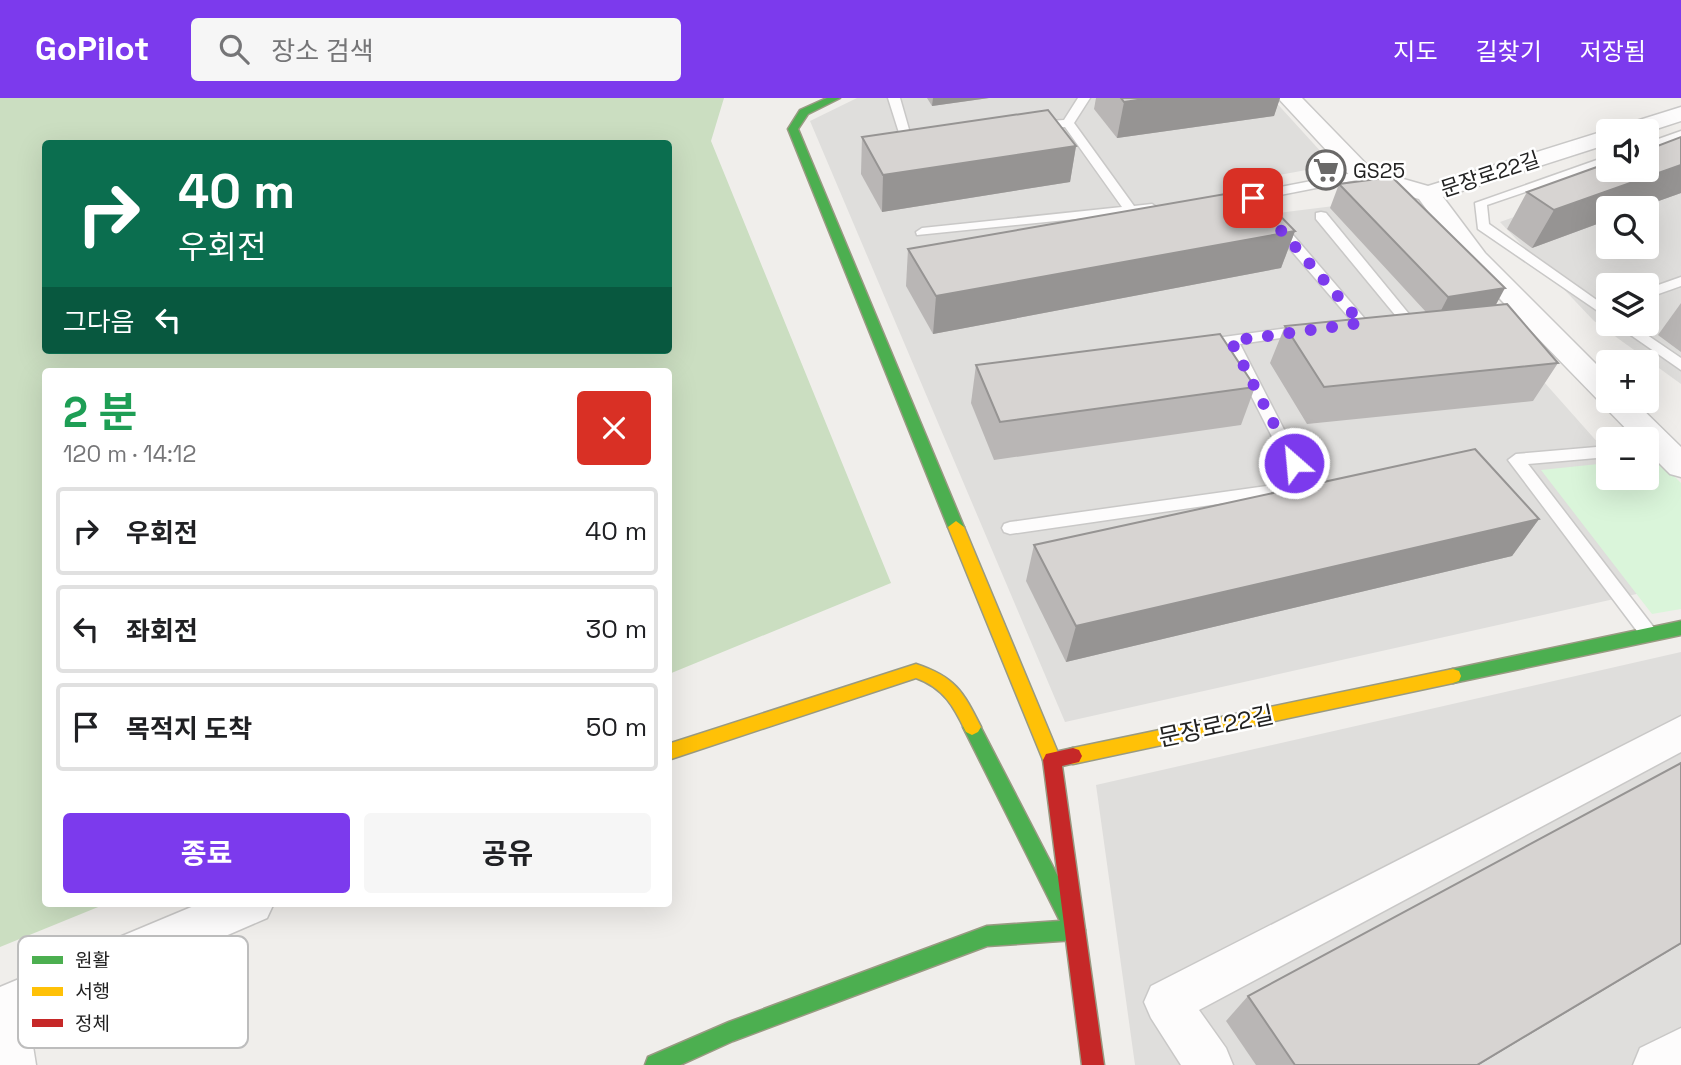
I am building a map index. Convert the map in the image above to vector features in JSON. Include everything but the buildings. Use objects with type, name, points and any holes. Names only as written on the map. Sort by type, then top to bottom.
[{"type":"street","points":[[835,98],[804,112],[793,129],[1052,760],[1093,1065]]},
{"type":"street","points":[[1289,98],[1363,175],[1428,194]]},
{"type":"street","points":[[1659,121],[1681,114]]},
{"type":"street","name":"문장로22길","points":[[1596,140],[1428,194],[1476,259],[1528,318],[1596,382]]},
{"type":"street","points":[[1627,413],[1663,453]]},
{"type":"street","name":"문장로22길","points":[[1052,760],[1681,628]]},
{"type":"street","points":[[672,751],[916,671],[936,677],[951,688],[1075,930]]},
{"type":"street","points":[[1209,1065],[1167,1002],[1681,733]]},
{"type":"street","points":[[174,936],[243,907]]},
{"type":"street","points":[[656,1065],[729,1032],[987,936],[1075,930]]},
{"type":"street","points":[[2,1009],[12,1065]]},
{"type":"street","points":[[1657,1065],[1681,1052]]},
{"type":"lane","points":[[894,98],[905,137],[932,134]]},
{"type":"lane","points":[[1068,123],[1084,98]]},
{"type":"lane","points":[[1027,126],[1068,123]]},
{"type":"lane","points":[[1068,123],[1130,210]]},
{"type":"lane","points":[[1659,143],[1681,135]]},
{"type":"lane","points":[[1596,164],[1481,203],[1483,226],[1596,304]]},
{"type":"lane","points":[[1226,200],[1253,198],[1363,175]]},
{"type":"lane","points":[[1190,347],[1361,323],[1253,198]]},
{"type":"lane","points":[[922,232],[1171,206]]},
{"type":"lane","points":[[1321,216],[1415,330],[1428,328]]},
{"type":"lane","points":[[1659,290],[1681,281]]},
{"type":"lane","points":[[1639,336],[1681,365]]},
{"type":"lane","points":[[1231,341],[1306,487]]},
{"type":"lane","points":[[1596,452],[1516,460],[1649,634]]},
{"type":"lane","points":[[1010,528],[1334,483]]},
{"type":"shaded area","points":[[857,98],[1272,98],[1333,165],[1232,184],[1254,216],[1382,200],[1596,441],[1596,490],[1616,490],[1681,584],[1065,722],[810,121]]},
{"type":"shaded area","points":[[1681,158],[1681,384],[1659,368],[1659,350],[1634,350],[1615,336],[1659,336],[1659,273],[1596,273],[1596,322],[1500,222],[1613,182],[1659,182],[1659,166]]},
{"type":"shaded area","points":[[1681,652],[1681,1065],[1135,1065],[1096,785]]},
{"type":"green space","points":[[0,98],[724,98],[711,141],[891,583],[672,673],[672,368],[42,368],[42,907],[98,907],[27,936],[18,936],[18,940],[0,947]]},
{"type":"green space","points":[[1659,461],[1681,483],[1681,609],[1652,614],[1541,470],[1596,464],[1596,490],[1659,490]]},
{"type":"traffic: fast","points":[[835,98],[804,112],[793,129],[956,527]]},
{"type":"traffic: fast","points":[[1453,676],[1681,628]]},
{"type":"traffic: fast","points":[[656,1065],[729,1032],[987,936],[1075,930],[972,727]]},
{"type":"traffic: slow","points":[[956,527],[1052,760]]},
{"type":"traffic: slow","points":[[672,751],[916,671],[946,685],[962,706],[972,727]]},
{"type":"traffic: slow","points":[[1073,756],[1453,676]]},
{"type":"traffic: jam","points":[[1073,756],[1052,760],[1093,1065]]},
{"type":"place","name":"GS25","points":[[1326,170]]},
{"type":"route","points":[[1253,198],[1361,323],[1231,341],[1294,463]]}]
